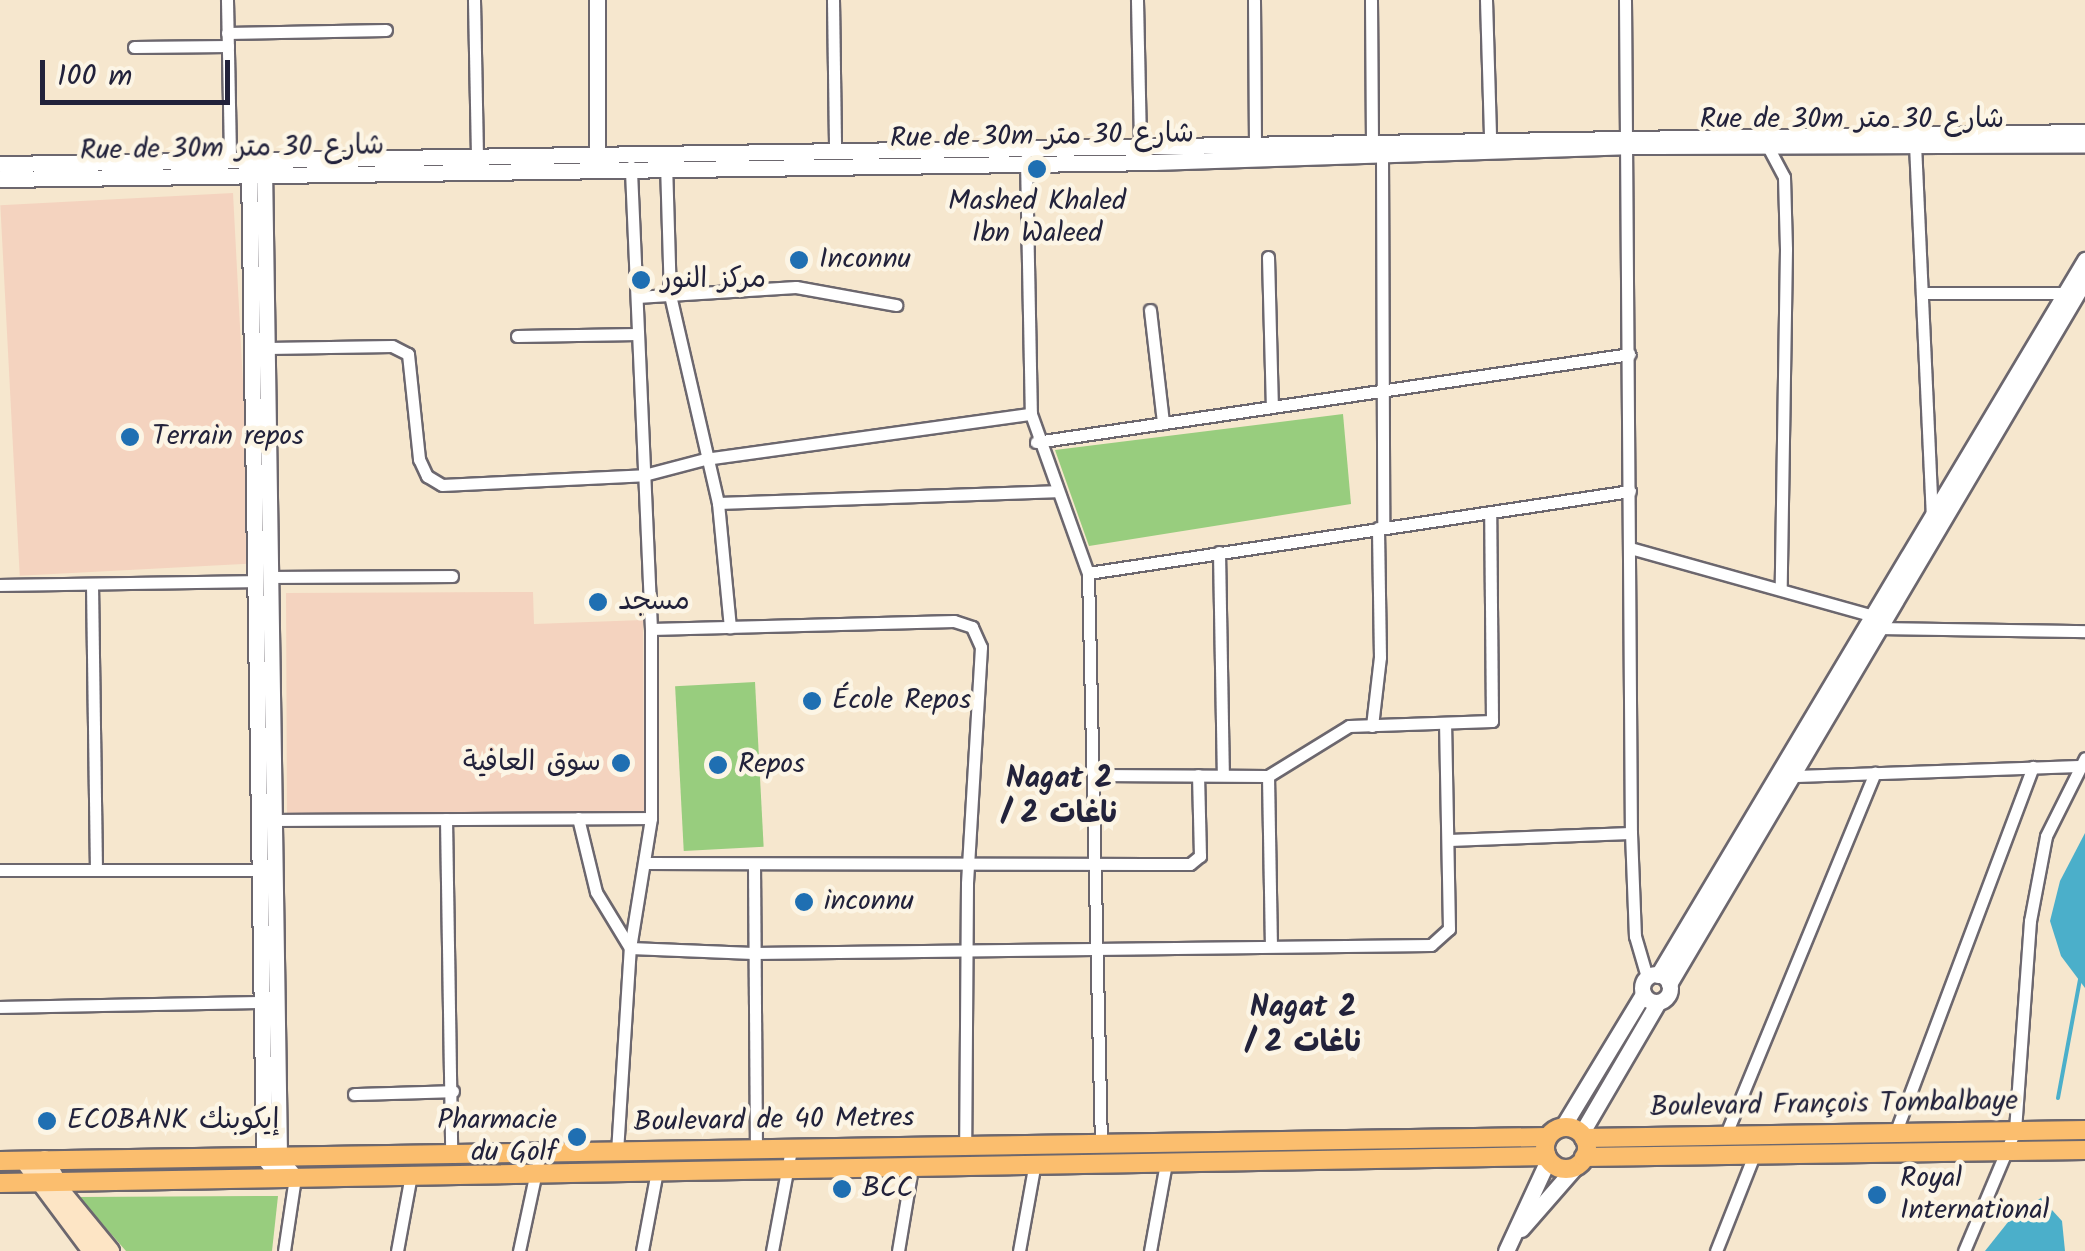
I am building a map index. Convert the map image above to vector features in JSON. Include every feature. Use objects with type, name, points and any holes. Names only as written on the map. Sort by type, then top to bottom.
[{"type":"main road","name":"Boulevard François Tombalbaye","points":[[1581,1149],[1726,1134],[2085,1130]]},
{"type":"main road","name":"Boulevard de 40 Metres","points":[[0,1161],[1101,1144],[1551,1145]]},
{"type":"main road","name":"Boulevard de 40 Metres","points":[[0,1183],[1166,1163],[1551,1145]]},
{"type":"main road","points":[[1551,1145],[1581,1149]]},
{"type":"main road","points":[[1551,1145],[1581,1149]]},
{"type":"main road","name":"Boulevard François Tombalbaye","points":[[1581,1149],[1754,1155],[2085,1150]]},
{"type":"main road","points":[[45,1160],[56,1182],[110,1251]]},
{"type":"main road","points":[[25,1161],[35,1182],[92,1251]]},
{"type":"street","points":[[227,0],[230,158]]},
{"type":"street","points":[[474,0],[478,152]]},
{"type":"street","points":[[597,0],[597,158]]},
{"type":"street","points":[[833,0],[835,148]]},
{"type":"street","points":[[1137,0],[1140,144]]},
{"type":"street","points":[[1254,0],[1255,142]]},
{"type":"street","points":[[1371,0],[1372,139]]},
{"type":"street","points":[[1486,0],[1490,138]]},
{"type":"street","points":[[1625,0],[1631,834],[1635,936],[1658,979]]},
{"type":"street","points":[[134,47],[386,30]]},
{"type":"street","name":"Rue de 30m شارع 30 متر","points":[[0,164],[230,158],[256,166],[597,158],[1026,163],[1382,153],[1627,140],[2085,132]]},
{"type":"street","name":"Rue de 30m شارع 30 متر","points":[[0,179],[478,152],[597,158],[631,166],[666,158],[835,148],[1372,139],[1627,140],[1768,146],[2085,144]]},
{"type":"street","points":[[1915,144],[1925,294],[1932,516]]},
{"type":"street","points":[[1026,145],[1030,414],[1036,442],[1088,573],[1096,775],[1101,1144]]},
{"type":"street","points":[[1768,146],[1784,177],[1782,586]]},
{"type":"street","points":[[1372,726],[1380,657],[1382,153]]},
{"type":"street","points":[[666,158],[670,295],[718,502],[730,627]]},
{"type":"street","points":[[256,166],[267,348],[261,870],[270,1002]]},
{"type":"street","points":[[256,166],[264,579],[275,820],[270,1002],[272,1158],[288,1177],[284,1251]]},
{"type":"street","points":[[617,1152],[630,948],[651,818],[651,629],[631,166]]},
{"type":"street","points":[[1268,257],[1272,406]]},
{"type":"street","points":[[1509,1246],[1551,1145],[1794,776],[1932,516],[2085,260]]},
{"type":"street","points":[[1509,1246],[1581,1149],[1658,979],[2085,280]]},
{"type":"street","points":[[636,297],[796,287],[896,305]]},
{"type":"street","points":[[1925,294],[2065,293]]},
{"type":"street","points":[[1150,310],[1162,422]]},
{"type":"street","points":[[517,336],[638,334]]},
{"type":"street","points":[[267,348],[392,346],[408,354],[420,458],[427,476],[442,485],[644,475],[705,459],[1030,414]]},
{"type":"street","points":[[1036,442],[1630,354]]},
{"type":"street","points":[[1088,573],[1630,491]]},
{"type":"street","points":[[718,502],[1055,492]]},
{"type":"street","points":[[1096,775],[1268,776],[1338,730],[1480,725],[1495,711],[1490,512]]},
{"type":"street","points":[[1630,548],[1782,586],[1878,622],[2085,631]]},
{"type":"street","points":[[1219,552],[1223,774]]},
{"type":"street","points":[[0,584],[452,576]]},
{"type":"street","points":[[92,584],[96,869]]},
{"type":"street","points":[[651,629],[954,621],[972,627],[982,648],[976,815],[968,862],[965,1146]]},
{"type":"street","points":[[630,948],[966,952],[1431,945],[1444,940],[1448,840],[1445,726]]},
{"type":"street","points":[[1794,776],[2082,762]]},
{"type":"street","points":[[1964,1251],[2016,1130],[2030,922],[2046,836],[2082,762]]},
{"type":"street","points":[[1896,1131],[2033,767]]},
{"type":"street","points":[[1726,1134],[1875,772]]},
{"type":"street","points":[[644,863],[1197,861],[1198,775]]},
{"type":"street","points":[[1268,776],[1271,946]]},
{"type":"street","points":[[578,818],[596,892],[630,948]]},
{"type":"street","points":[[275,820],[651,818]]},
{"type":"street","points":[[446,819],[450,1155]]},
{"type":"street","points":[[1448,840],[1631,834]]},
{"type":"street","points":[[754,864],[756,1150]]},
{"type":"street","points":[[0,870],[261,870]]},
{"type":"street","points":[[0,1007],[270,1002]]},
{"type":"street","points":[[354,1094],[452,1091]]},
{"type":"street","points":[[1019,1251],[1034,1165],[1042,1145]]},
{"type":"street","points":[[772,1251],[791,1149]]},
{"type":"street","points":[[520,1251],[540,1153]]},
{"type":"street","points":[[1716,1251],[1754,1155]]},
{"type":"street","points":[[1150,1251],[1166,1163]]},
{"type":"street","points":[[898,1251],[912,1166]]},
{"type":"street","points":[[642,1251],[656,1171]]},
{"type":"street","points":[[396,1251],[411,1175]]},
{"type":"shaded area","points":[[233,193],[252,563],[20,576],[0,205]]},
{"type":"shaded area","points":[[533,592],[534,624],[643,620],[644,814],[287,815],[286,593]]},
{"type":"green space","points":[[1343,414],[1351,504],[1089,546],[1055,450]]},
{"type":"green space","name":"Repos","points":[[755,682],[764,847],[684,851],[675,686]]},
{"type":"green space","points":[[278,1196],[272,1251],[126,1251],[79,1197]]},
{"type":"water","points":[[2085,833],[2085,988],[2061,956],[2050,921],[2060,881]]},
{"type":"water","points":[[2041,1198],[2062,1221],[2065,1251],[1985,1251],[2016,1212]]},
{"type":"waterway","points":[[2058,1098],[2080,979]]},
{"type":"place","name":"Mashed Khaled Ibn Waleed","points":[[1037,169]]},
{"type":"place","name":"Inconnu","points":[[799,260]]},
{"type":"place","name":"مركز النور","points":[[641,280]]},
{"type":"place","name":"Terrain repos","points":[[130,437]]},
{"type":"place","name":"مسجد","points":[[598,602]]},
{"type":"place","name":"École Repos","points":[[812,701]]},
{"type":"place","name":"سوق العافية","points":[[621,763]]},
{"type":"place","name":"Repos","points":[[718,765]]},
{"type":"place","name":"inconnu","points":[[804,902]]},
{"type":"place","name":"ECOBANK إيكوبنك","points":[[47,1121]]},
{"type":"place","name":"Pharmacie du Golf","points":[[577,1137]]},
{"type":"place","name":"BCC","points":[[842,1189]]},
{"type":"place","name":"Royal International","points":[[1877,1195]]},
{"type":"district","name":"Nagat 2 / ناغات 2","points":[[1059,796]]},
{"type":"district","name":"Nagat 2 / ناغات 2","points":[[1303,1025]]}]
